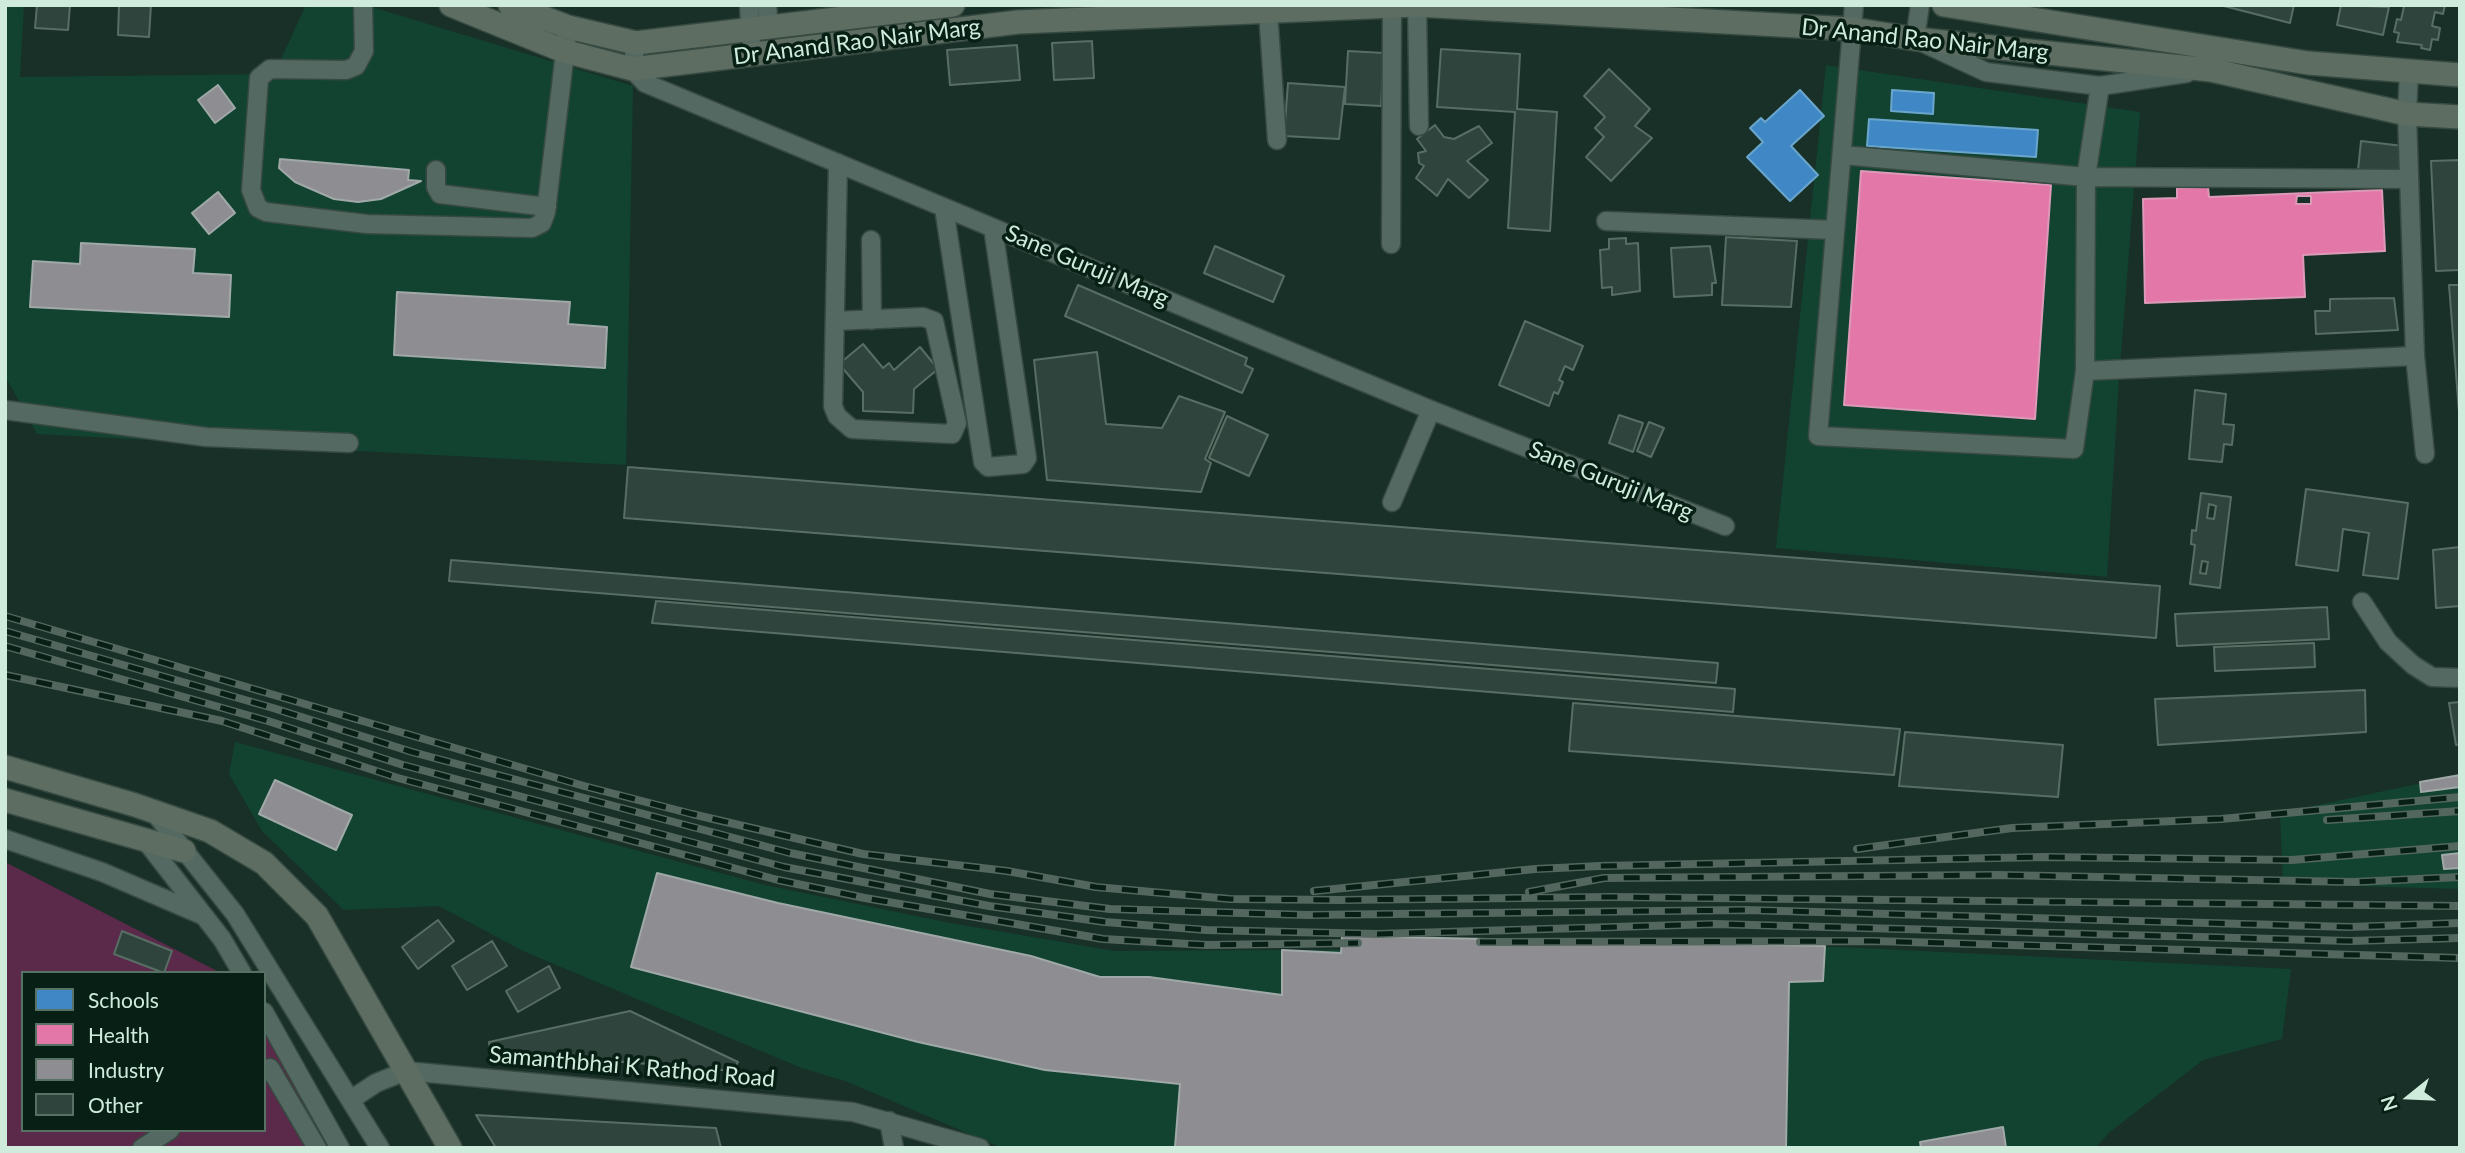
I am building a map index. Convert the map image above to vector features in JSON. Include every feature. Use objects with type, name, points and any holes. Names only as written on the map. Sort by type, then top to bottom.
[{"type":"main road","name":"Sane Guruji Marg","points":[[451,5],[564,51],[632,69]]},
{"type":"main road","name":"Dr Anand Rao Nair Marg","points":[[632,69],[753,55],[1023,13],[1268,12],[1417,5],[1852,29],[1915,39],[2211,70],[2407,114],[2460,117]]},
{"type":"main road","name":"Dr Anand Rao Nair Marg","points":[[1944,5],[2308,63],[2460,75]]},
{"type":"main road","points":[[518,6],[568,27],[636,43]]},
{"type":"main road","name":"Dr Anand Rao Nair Marg","points":[[636,43],[762,20],[943,6]]},
{"type":"main road","points":[[5,767],[144,808],[210,831],[264,863],[317,916],[450,1148]]},
{"type":"main road","points":[[5,800],[184,851]]},
{"type":"street","points":[[363,5],[364,51],[356,66],[346,70],[270,69],[258,78],[251,190],[258,208],[266,212],[368,224],[532,228],[542,223],[547,207],[568,27]]},
{"type":"street","points":[[749,5],[762,20],[753,55]]},
{"type":"street","points":[[1417,5],[1419,126]]},
{"type":"street","points":[[1854,5],[1818,436],[2074,449],[2085,371],[2086,177],[2101,86]]},
{"type":"street","points":[[1920,5],[1915,39],[1986,72],[2101,86],[2211,70]]},
{"type":"street","points":[[1391,244],[1392,6]]},
{"type":"street","points":[[1268,12],[1277,140]]},
{"type":"street","points":[[632,69],[636,43]]},
{"type":"street","name":"Sane Guruji Marg","points":[[632,69],[645,83],[1431,410],[1725,526]]},
{"type":"street","points":[[2409,71],[2407,114],[2415,356],[2425,454]]},
{"type":"street","points":[[1842,155],[2086,177],[2409,179]]},
{"type":"street","points":[[835,321],[923,317],[934,321],[957,423],[951,434],[852,429],[844,426],[833,406],[838,163]]},
{"type":"street","points":[[436,170],[436,187],[440,194],[547,207]]},
{"type":"street","points":[[944,208],[982,462],[988,467],[1023,464],[1027,458],[993,228]]},
{"type":"street","points":[[1606,221],[1835,230]]},
{"type":"street","points":[[871,240],[872,320]]},
{"type":"street","points":[[2085,371],[2415,356]]},
{"type":"street","points":[[6,408],[206,437],[349,443]]},
{"type":"street","points":[[1392,502],[1431,410]]},
{"type":"street","points":[[2362,602],[2388,642],[2413,665],[2432,677],[2460,678]]},
{"type":"street","points":[[144,808],[184,851],[235,914],[380,1148]]},
{"type":"street","points":[[136,837],[222,939],[241,971]]},
{"type":"street","points":[[5,839],[102,872],[202,915]]},
{"type":"street","points":[[266,1016],[341,1148]]},
{"type":"street","points":[[266,1071],[270,1068],[317,1148]]},
{"type":"street","points":[[352,1099],[376,1083],[406,1071]]},
{"type":"street","name":"Samanthbhai K Rathod Road","points":[[406,1071],[853,1112],[972,1147]]},
{"type":"street","points":[[889,1121],[894,1148]]},
{"type":"street","points":[[142,1148],[167,1132]]},
{"type":"shaded area","points":[[5,5],[24,5],[20,77],[274,74],[306,5],[365,5],[633,86],[626,465],[37,434],[5,376]]},
{"type":"shaded area","points":[[1826,65],[2140,112],[2107,577],[1776,548]]},
{"type":"shaded area","points":[[235,742],[765,885],[950,923],[1115,951],[1839,947],[2291,969],[2282,1039],[2203,1060],[2110,1132],[2095,1148],[1002,1148],[848,1082],[799,1067],[523,951],[439,906],[344,910],[262,831],[229,774]]},
{"type":"shaded area","points":[[2460,775],[2460,889],[2283,884],[2280,813]]},
{"type":"shaded area","points":[[5,862],[217,971],[21,971],[21,1132],[266,1132],[266,1024],[346,1148],[5,1148]]},
{"type":"building: Schools","points":[[1800,90],[1824,116],[1791,146],[1818,175],[1790,201],[1747,157],[1763,142],[1750,128],[1761,118],[1765,122]]},
{"type":"building: Schools","points":[[1892,90],[1934,93],[1933,114],[1891,111]]},
{"type":"building: Schools","points":[[1869,119],[2038,130],[2036,157],[1867,146]]},
{"type":"building: Health","points":[[1861,171],[2051,185],[2035,419],[1844,405]]},
{"type":"building: Health","points":[[2208,187],[2209,197],[2382,190],[2385,251],[2303,255],[2305,297],[2145,303],[2143,199],[2177,198],[2177,188]],"holes":[[[2297,196],[2311,196],[2311,204],[2296,204]]]},
{"type":"building: Industry","points":[[218,85],[235,108],[215,123],[198,100]]},
{"type":"building: Industry","points":[[280,159],[409,170],[408,180],[421,181],[381,199],[358,202],[334,199],[295,182],[279,168]]},
{"type":"building: Industry","points":[[218,192],[235,213],[209,234],[192,213]]},
{"type":"building: Industry","points":[[81,243],[195,249],[193,273],[231,275],[229,317],[30,307],[33,261],[80,264]]},
{"type":"building: Industry","points":[[397,292],[570,302],[568,324],[607,327],[605,368],[394,355]]},
{"type":"building: Industry","points":[[2460,775],[2460,787],[2421,792],[2420,782]]},
{"type":"building: Industry","points":[[275,780],[352,815],[336,850],[259,814]]},
{"type":"building: Industry","points":[[2460,853],[2460,868],[2444,869],[2442,855]]},
{"type":"building: Industry","points":[[657,873],[778,903],[1031,956],[1100,977],[1149,977],[1282,995],[1282,950],[1341,953],[1342,936],[1825,946],[1823,981],[1789,982],[1786,1148],[1175,1147],[1180,1084],[1045,1070],[918,1042],[631,967]]},
{"type":"building: Industry","points":[[2003,1127],[2006,1148],[1921,1148],[1920,1142]]},
{"type":"building: Other","points":[[37,5],[70,5],[68,30],[35,28]]},
{"type":"building: Other","points":[[119,5],[151,5],[149,37],[118,35]]},
{"type":"building: Other","points":[[2220,5],[2294,5],[2290,23]]},
{"type":"building: Other","points":[[2341,5],[2389,7],[2383,35],[2337,25]]},
{"type":"building: Other","points":[[2401,5],[2445,5],[2443,14],[2435,12],[2432,26],[2440,28],[2438,40],[2432,39],[2430,50],[2421,48],[2422,45],[2397,42],[2399,33],[2394,32],[2397,19],[2401,20],[2404,6]]},
{"type":"building: Other","points":[[1092,41],[1094,78],[1054,80],[1052,43]]},
{"type":"building: Other","points":[[1017,45],[1020,80],[950,85],[947,50]]},
{"type":"building: Other","points":[[1441,49],[1520,54],[1517,109],[1557,112],[1550,231],[1508,228],[1515,112],[1437,107]]},
{"type":"building: Other","points":[[1348,51],[1384,53],[1381,106],[1345,104]]},
{"type":"building: Other","points":[[1609,69],[1650,109],[1635,126],[1652,138],[1611,181],[1586,157],[1604,137],[1595,128],[1605,117],[1584,96]]},
{"type":"building: Other","points":[[1288,83],[1345,87],[1339,139],[1284,136]]},
{"type":"building: Other","points":[[1435,125],[1444,137],[1454,139],[1479,126],[1492,143],[1467,161],[1488,180],[1469,198],[1448,179],[1437,196],[1416,178],[1424,166],[1419,163],[1418,153],[1426,151],[1417,139]]},
{"type":"building: Other","points":[[2361,141],[2403,146],[2400,175],[2358,170]]},
{"type":"building: Other","points":[[2460,160],[2460,270],[2436,271],[2431,161]]},
{"type":"building: Other","points":[[1726,237],[1797,241],[1791,307],[1722,305]]},
{"type":"building: Other","points":[[1626,238],[1626,244],[1638,243],[1640,291],[1612,295],[1612,287],[1602,288],[1600,250],[1609,249],[1609,239]]},
{"type":"building: Other","points":[[1215,246],[1284,276],[1273,302],[1204,273]]},
{"type":"building: Other","points":[[1710,246],[1716,283],[1712,283],[1712,295],[1674,297],[1671,248]]},
{"type":"building: Other","points":[[1078,285],[1247,358],[1245,365],[1253,369],[1242,393],[1065,316]]},
{"type":"building: Other","points":[[2449,285],[2460,285],[2460,425]]},
{"type":"building: Other","points":[[2394,298],[2398,330],[2316,334],[2315,311],[2330,311],[2330,299]]},
{"type":"building: Other","points":[[1525,321],[1583,346],[1573,370],[1565,366],[1559,380],[1563,382],[1558,394],[1554,392],[1549,406],[1499,385]]},
{"type":"building: Other","points":[[863,344],[883,368],[889,363],[894,370],[920,347],[938,369],[914,389],[913,413],[863,411],[863,392],[839,364]]},
{"type":"building: Other","points":[[1097,352],[1106,424],[1162,428],[1179,396],[1225,412],[1205,459],[1211,463],[1201,492],[1047,480],[1034,360]]},
{"type":"building: Other","points":[[2195,390],[2226,394],[2223,424],[2234,425],[2232,445],[2224,444],[2222,462],[2189,459]]},
{"type":"building: Other","points":[[1619,415],[1643,423],[1633,452],[1609,443]]},
{"type":"building: Other","points":[[1227,416],[1268,435],[1249,476],[1209,458]]},
{"type":"building: Other","points":[[1649,422],[1664,428],[1651,457],[1637,451]]},
{"type":"building: Other","points":[[628,467],[2160,586],[2156,638],[624,518]]},
{"type":"building: Other","points":[[2306,489],[2408,503],[2398,579],[2363,575],[2369,533],[2343,529],[2338,571],[2296,565]]},
{"type":"building: Other","points":[[2201,493],[2231,497],[2220,588],[2190,584],[2195,545],[2191,544],[2192,530],[2196,531]],"holes":[[[2209,504],[2216,506],[2214,519],[2207,518]],[[2202,561],[2208,562],[2206,574],[2200,573]]]},
{"type":"building: Other","points":[[2460,547],[2460,606],[2436,608],[2433,550]]},
{"type":"building: Other","points":[[451,560],[1718,663],[1716,683],[449,581]]},
{"type":"building: Other","points":[[656,601],[1735,689],[1733,712],[652,623]]},
{"type":"building: Other","points":[[2327,607],[2329,639],[2177,646],[2175,614]]},
{"type":"building: Other","points":[[2314,643],[2315,667],[2215,671],[2214,647]]},
{"type":"building: Other","points":[[2365,690],[2366,732],[2158,745],[2155,699]]},
{"type":"building: Other","points":[[2460,702],[2460,744],[2456,745],[2449,703]]},
{"type":"building: Other","points":[[1573,703],[1900,729],[1894,775],[1569,751]]},
{"type":"building: Other","points":[[1905,732],[2063,745],[2058,797],[1899,786]]},
{"type":"building: Other","points":[[438,920],[454,941],[418,969],[402,947]]},
{"type":"building: Other","points":[[122,931],[172,951],[165,971],[114,954]]},
{"type":"building: Other","points":[[492,941],[507,966],[467,990],[452,966]]},
{"type":"building: Other","points":[[549,966],[560,988],[518,1012],[506,991]]},
{"type":"building: Other","points":[[630,1011],[738,1062],[733,1071],[490,1051],[489,1042]]},
{"type":"building: Other","points":[[476,1115],[716,1128],[721,1148],[496,1148]]},
{"type":"railway","points":[[5,616],[584,786],[692,814],[863,854],[1007,871],[1096,887],[1230,899],[1612,897],[2460,906]]},
{"type":"railway","points":[[5,631],[273,708],[412,752],[790,853],[990,894],[1110,909],[1307,915],[1746,910],[2350,927],[2460,923]]},
{"type":"railway","points":[[5,646],[268,721],[403,765],[784,867],[989,906],[1105,922],[1206,930],[1378,934],[1715,924],[2350,941],[2460,938]]},
{"type":"railway","points":[[5,675],[222,721],[398,778],[778,880],[865,898],[1103,939],[1207,945],[1358,943]]},
{"type":"railway","points":[[1857,849],[2012,828],[2221,819],[2460,797]]},
{"type":"railway","points":[[2327,820],[2460,811]]},
{"type":"railway","points":[[1314,891],[1535,869],[1600,866],[2045,857],[2292,860],[2460,846]]},
{"type":"railway","points":[[1529,892],[1604,878],[1998,875],[2354,882],[2460,877]]},
{"type":"railway","points":[[1480,942],[1873,941],[2460,958]]}]
